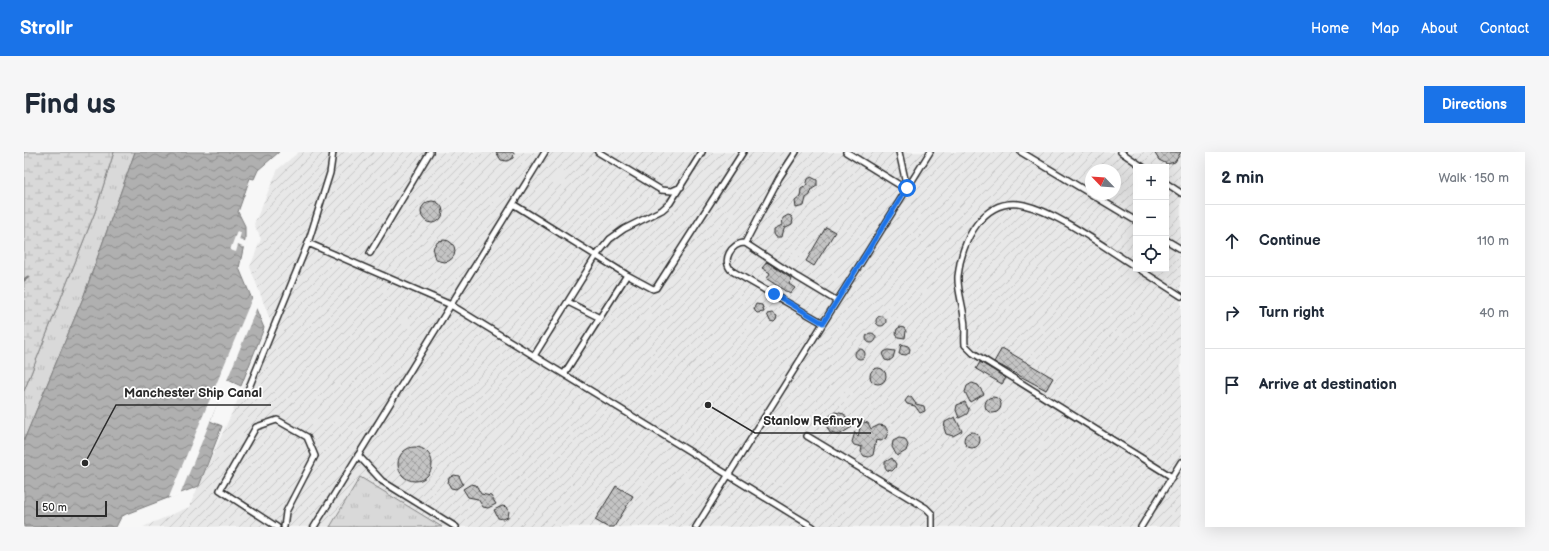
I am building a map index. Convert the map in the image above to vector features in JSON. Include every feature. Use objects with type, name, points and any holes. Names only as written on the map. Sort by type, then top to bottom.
[{"type":"lane","points":[[248,390],[308,243],[330,173],[333,152]]},
{"type":"lane","points":[[370,254],[430,152]]},
{"type":"lane","points":[[314,527],[545,152]]},
{"type":"lane","points":[[598,152],[661,190],[672,191],[681,187]]},
{"type":"lane","points":[[534,356],[596,256],[610,239],[624,229],[662,210],[670,203],[702,152]]},
{"type":"lane","points":[[512,204],[646,287],[652,289],[656,288],[743,152]]},
{"type":"lane","points":[[745,242],[779,178],[796,152]]},
{"type":"lane","points":[[846,152],[907,188]]},
{"type":"lane","points":[[899,152],[907,188]]},
{"type":"lane","points":[[696,527],[930,152]]},
{"type":"lane","points":[[1022,152],[1133,219]]},
{"type":"lane","points":[[1121,152],[1139,164]]},
{"type":"lane","points":[[1169,185],[1181,193]]},
{"type":"lane","points":[[1133,265],[1052,216],[1024,205],[1014,204],[995,207],[986,213],[976,226],[961,258],[958,278],[965,320],[965,345],[973,353],[1037,395],[1172,477]]},
{"type":"lane","points":[[823,323],[746,280],[727,267],[726,262],[733,248],[739,243],[745,242],[798,278],[837,301]]},
{"type":"lane","points":[[1169,242],[1181,249]]},
{"type":"lane","points":[[308,243],[451,305],[813,527]]},
{"type":"lane","points":[[1144,272],[1181,296]]},
{"type":"lane","points":[[564,374],[627,275]]},
{"type":"lane","points":[[568,302],[600,318]]},
{"type":"lane","points":[[277,527],[220,490],[256,427],[277,420],[307,437],[315,456],[286,512],[284,527]]},
{"type":"lane","points":[[807,436],[926,508],[932,514],[932,527]]},
{"type":"lane","points":[[358,456],[382,481],[456,527]]},
{"type":"lane","points":[[1141,527],[1181,462]]},
{"type":"shaded area","points":[[299,152],[1181,152],[1181,527],[143,527],[189,507],[272,325],[250,267],[261,239],[254,224],[278,169]]},
{"type":"green space","points":[[24,152],[114,152],[95,212],[24,391]]},
{"type":"green space","points":[[114,152],[135,152],[83,298],[24,440],[24,391],[95,212]]},
{"type":"green space","points":[[360,477],[442,527],[330,527]]},
{"type":"water","points":[[135,152],[279,152],[258,170],[254,179],[250,178],[238,212],[245,226],[245,240],[239,268],[264,328],[241,386],[226,379],[210,421],[222,426],[199,486],[126,514],[121,517],[116,527],[24,527],[24,440],[83,298]]},
{"type":"pier","points":[[237,231],[241,233],[239,240],[247,243],[245,248],[238,245],[236,252],[230,250]]},
{"type":"pier","points":[[253,296],[257,307],[180,495],[171,498],[169,497]]},
{"type":"building","points":[[496,152],[514,152],[513,158],[507,161],[501,160]]},
{"type":"building","points":[[1154,152],[1181,152],[1175,162],[1167,164],[1159,160]]},
{"type":"building","points":[[811,177],[817,180],[817,186],[812,189],[810,195],[806,198],[804,206],[796,208],[795,201],[800,197],[801,189],[806,186],[808,179]]},
{"type":"building","points":[[432,201],[436,202],[442,208],[442,216],[436,222],[432,223],[428,222],[422,216],[421,212],[422,208],[428,202]]},
{"type":"building","points":[[788,215],[793,219],[792,224],[784,228],[782,237],[776,237],[774,234],[774,229],[782,225],[783,218]]},
{"type":"building","points":[[826,227],[835,232],[814,266],[806,261]]},
{"type":"building","points":[[444,240],[448,241],[454,247],[454,255],[448,261],[444,262],[440,261],[434,255],[433,251],[434,247],[440,241]]},
{"type":"building","points":[[767,262],[792,279],[789,284],[795,288],[790,294],[767,279],[770,273],[762,268]]},
{"type":"building","points":[[756,304],[762,305],[764,312],[757,313],[755,311],[754,308]]},
{"type":"building","points":[[772,313],[777,316],[774,322],[770,321],[767,314]]},
{"type":"building","points":[[879,316],[883,316],[885,317],[885,325],[879,326],[876,323],[876,319]]},
{"type":"building","points":[[900,327],[904,328],[906,331],[905,338],[898,337],[896,333],[897,329]]},
{"type":"building","points":[[869,333],[873,333],[875,334],[875,342],[869,343],[866,340],[866,336]]},
{"type":"building","points":[[901,344],[908,346],[910,349],[909,353],[906,355],[899,354]]},
{"type":"building","points":[[1002,348],[1053,378],[1046,390],[994,362]]},
{"type":"building","points":[[858,349],[862,349],[864,350],[864,358],[858,359],[855,356],[855,352]]},
{"type":"building","points":[[888,350],[895,351],[893,358],[889,361],[885,360],[883,356],[884,352]]},
{"type":"building","points":[[980,362],[1006,378],[1002,384],[976,369]]},
{"type":"building","points":[[878,368],[885,373],[886,376],[881,383],[878,384],[871,379],[870,376],[875,369]]},
{"type":"building","points":[[972,383],[978,385],[984,394],[970,402],[965,392],[967,386]]},
{"type":"building","points":[[908,397],[911,397],[916,404],[924,406],[925,411],[920,413],[915,406],[907,404],[905,401]]},
{"type":"building","points":[[990,397],[996,397],[1001,402],[999,411],[996,413],[990,413],[985,408],[985,402]]},
{"type":"building","points":[[965,402],[969,410],[967,414],[959,418],[956,410],[957,405]]},
{"type":"building","points":[[835,412],[844,414],[852,427],[839,435],[830,433],[826,425],[828,417]]},
{"type":"building","points":[[955,417],[962,431],[953,436],[946,434],[944,428],[945,422]]},
{"type":"building","points":[[861,423],[868,423],[871,429],[879,425],[885,426],[888,432],[886,438],[881,441],[876,440],[873,455],[869,457],[864,456],[861,452],[862,447],[854,445],[852,442],[855,432],[858,437]]},
{"type":"building","points":[[969,432],[975,432],[980,437],[978,446],[975,448],[969,448],[964,443],[964,437]]},
{"type":"building","points":[[899,438],[905,439],[908,445],[906,451],[897,456],[892,447],[893,441]]},
{"type":"building","points":[[415,447],[427,452],[432,464],[427,476],[415,481],[403,476],[398,464],[403,452]]},
{"type":"building","points":[[892,458],[896,464],[895,468],[892,471],[887,470],[885,467],[885,462]]},
{"type":"building","points":[[454,475],[459,476],[463,484],[456,489],[451,488],[448,483],[449,478]]},
{"type":"building","points":[[471,484],[476,485],[481,494],[491,496],[496,504],[488,508],[483,507],[478,499],[468,497],[463,489]]},
{"type":"building","points":[[616,486],[633,496],[614,527],[607,527],[595,520]]},
{"type":"building","points":[[502,506],[507,507],[509,511],[508,517],[503,519],[498,518],[494,510]]},
{"type":"waterway","points":[[24,280],[28,277]]},
{"type":"place","name":"Stanlow Refinery","points":[[708,405]]},
{"type":"place","name":"Manchester Ship Canal","points":[[85,463]]},
{"type":"route","points":[[774,294],[823,323],[907,188]]}]
